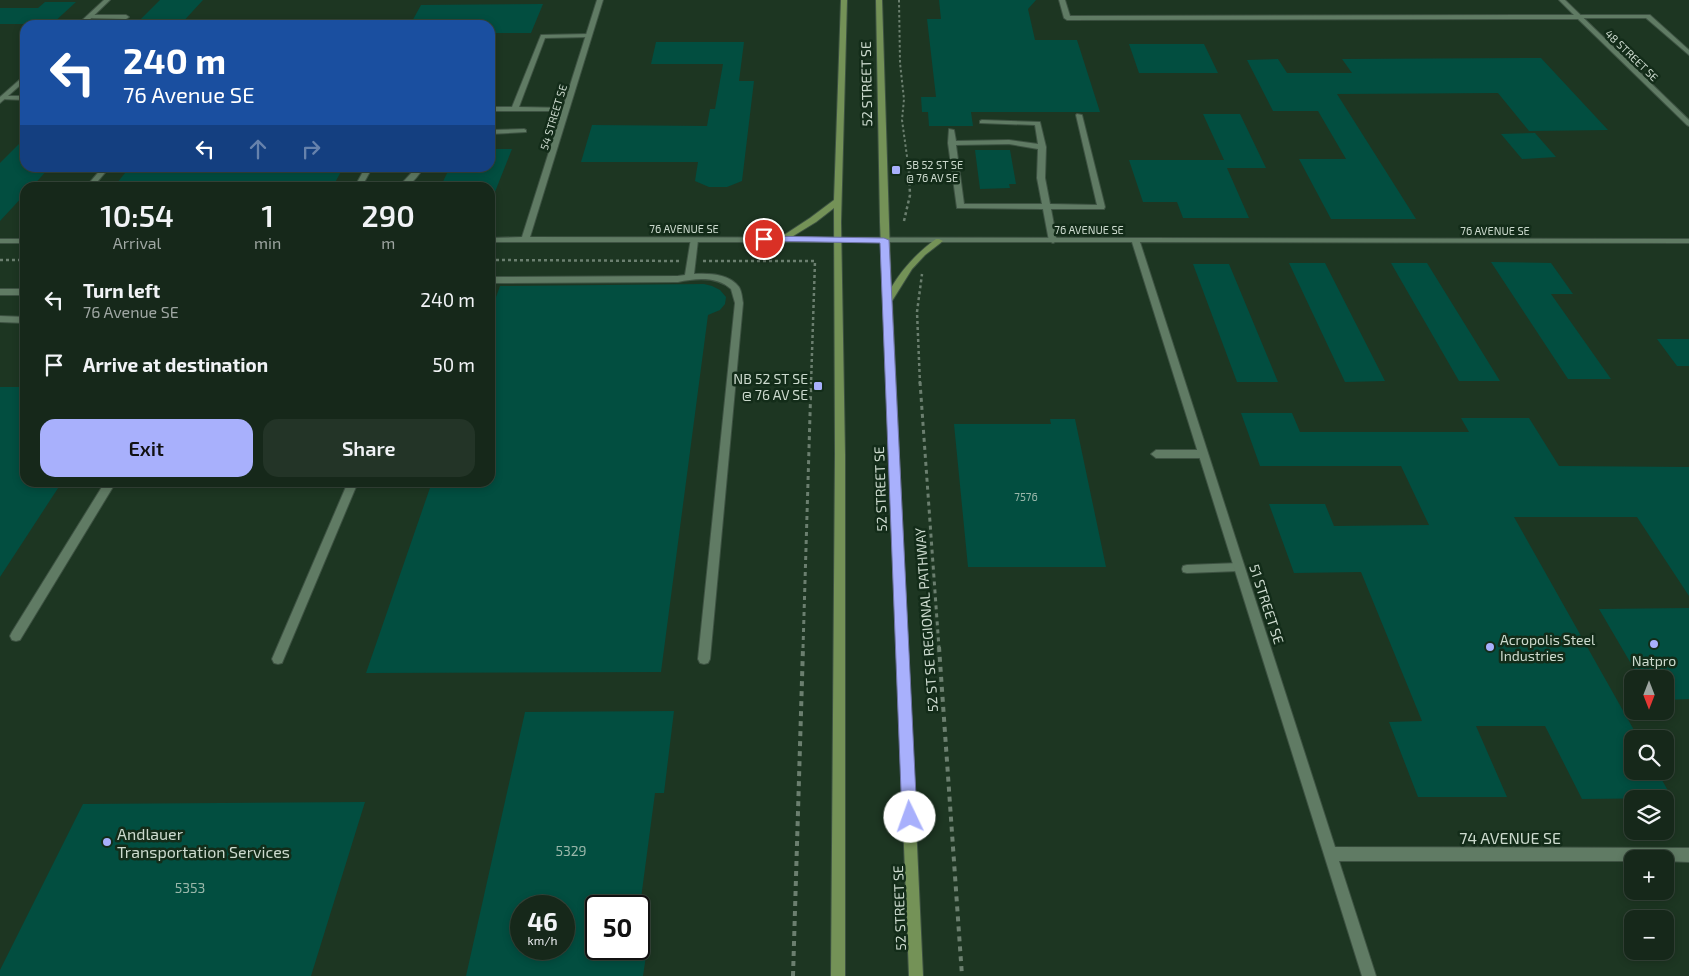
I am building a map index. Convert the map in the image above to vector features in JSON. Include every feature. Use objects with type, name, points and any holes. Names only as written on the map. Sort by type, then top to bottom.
[{"type":"main road","name":"52 STREET SE","points":[[838,976],[840,454],[837,240],[844,0]]},
{"type":"main road","name":"52 STREET SE","points":[[879,0],[884,240],[916,976]]},
{"type":"main road","points":[[782,239],[814,220],[838,201]]},
{"type":"main road","points":[[887,301],[904,271],[925,250],[939,241]]},
{"type":"street","points":[[86,20],[107,0]]},
{"type":"street","name":"54 STREET SE","points":[[525,240],[600,0]]},
{"type":"street","points":[[1062,0],[1067,18],[1648,16],[1689,53]]},
{"type":"street","name":"48 STREET SE","points":[[1562,0],[1689,124]]},
{"type":"street","points":[[89,17],[126,17]]},
{"type":"street","points":[[515,109],[543,36],[588,36]]},
{"type":"street","points":[[2,99],[20,82]]},
{"type":"street","points":[[2,99],[20,98]]},
{"type":"street","points":[[495,109],[566,110]]},
{"type":"street","points":[[950,130],[960,206],[1101,206],[1079,115]]},
{"type":"street","points":[[982,122],[1038,123],[1042,147],[1040,178],[1053,241]]},
{"type":"street","points":[[495,132],[524,131]]},
{"type":"street","points":[[952,143],[1009,142],[1042,147]]},
{"type":"street","points":[[93,182],[102,172]]},
{"type":"street","points":[[408,182],[416,172]]},
{"type":"street","name":"76 AVENUE SE","points":[[495,240],[1689,241]]},
{"type":"street","points":[[689,277],[694,240]]},
{"type":"street","name":"51 STREET SE","points":[[1136,240],[1369,976]]},
{"type":"street","points":[[0,242],[20,241]]},
{"type":"street","points":[[495,280],[678,279],[708,277],[725,281],[735,289],[739,303],[704,659]]},
{"type":"street","points":[[0,292],[20,292]]},
{"type":"street","points":[[0,319],[20,320]]},
{"type":"street","points":[[1156,454],[1203,454]]},
{"type":"street","points":[[16,636],[108,487]]},
{"type":"street","points":[[278,659],[351,487]]},
{"type":"street","points":[[1187,569],[1239,567]]},
{"type":"street","name":"74 AVENUE SE","points":[[1330,854],[1689,856]]},
{"type":"path","points":[[899,0],[900,63],[904,99],[902,120],[910,181],[910,195],[904,221]]},
{"type":"path","points":[[0,260],[20,260]]},
{"type":"path","points":[[495,260],[815,261],[793,976]]},
{"type":"path","name":"52 ST SE REGIONAL PATHWAY","points":[[923,271],[919,284],[917,306],[920,377],[962,976]]},
{"type":"building","points":[[160,0],[203,0],[185,20],[140,20]]},
{"type":"building","points":[[939,0],[1036,0],[1028,9],[1035,40],[1077,40],[1100,112],[971,112],[973,126],[929,126],[928,112],[922,112],[921,97],[936,97],[927,19],[941,19]]},
{"type":"building","points":[[45,2],[76,2],[56,20],[20,20],[20,24],[0,24],[0,8],[38,8]]},
{"type":"building","points":[[543,4],[531,33],[495,33],[495,20],[413,20],[421,5]]},
{"type":"building","points":[[656,42],[744,42],[739,81],[754,81],[742,181],[727,187],[709,187],[695,181],[698,162],[581,162],[592,125],[707,126],[710,109],[715,109],[723,64],[651,64]]},
{"type":"building","points":[[1129,44],[1204,44],[1218,73],[1139,73]]},
{"type":"building","points":[[1541,58],[1608,130],[1529,131],[1498,93],[1337,94],[1416,219],[1331,219],[1299,159],[1346,159],[1318,111],[1273,111],[1247,60],[1278,59],[1287,73],[1352,73],[1342,59]]},
{"type":"building","points":[[1203,114],[1240,114],[1266,168],[1227,168],[1249,218],[1183,218],[1177,202],[1143,202],[1129,160],[1224,160]]},
{"type":"building","points":[[1535,133],[1556,157],[1522,159],[1501,134]]},
{"type":"building","points":[[20,143],[20,172],[45,172],[36,182],[20,182],[20,199],[0,221],[0,163]]},
{"type":"building","points":[[495,149],[512,149],[495,192],[495,182],[443,182],[448,172],[495,172]]},
{"type":"building","points":[[975,150],[1010,150],[1016,184],[1009,184],[1010,188],[980,189]]},
{"type":"building","points":[[126,172],[341,172],[335,182],[118,182]]},
{"type":"building","points":[[1491,262],[1551,263],[1573,294],[1551,294],[1611,379],[1568,379]]},
{"type":"building","points":[[1289,263],[1325,263],[1385,381],[1345,382]]},
{"type":"building","points":[[1391,263],[1427,263],[1500,381],[1459,381]]},
{"type":"building","points":[[1193,264],[1229,264],[1278,382],[1237,382]]},
{"type":"building","points":[[704,284],[720,290],[726,297],[725,304],[720,310],[708,315],[661,672],[366,673],[430,487],[495,487],[495,300],[500,286]]},
{"type":"building","points":[[1657,339],[1689,339],[1689,366],[1677,366]]},
{"type":"building","points":[[0,387],[20,387],[20,487],[59,487],[0,577]]},
{"type":"building","name":"Acropolis Steel Industries","points":[[1241,413],[1292,413],[1300,432],[1469,432],[1461,418],[1529,418],[1559,466],[1689,467],[1689,596],[1637,517],[1514,517],[1624,712],[1624,720],[1628,720],[1634,730],[1624,730],[1624,780],[1662,780],[1668,790],[1624,790],[1624,799],[1582,799],[1545,726],[1476,726],[1507,797],[1418,797],[1389,722],[1422,721],[1361,572],[1294,573],[1269,504],[1325,504],[1334,526],[1429,525],[1401,466],[1260,466]]},
{"type":"building","points":[[1050,419],[1075,419],[1106,567],[968,567],[954,424],[1051,424]]},
{"type":"building","name":"Natpro","points":[[1689,608],[1689,699],[1674,700],[1674,670],[1635,670],[1599,609]]},
{"type":"building","points":[[674,711],[664,793],[655,793],[641,895],[585,895],[585,960],[645,960],[643,976],[466,976],[525,712]]},
{"type":"building","points":[[365,802],[311,976],[0,976],[0,970],[83,804]]},
{"type":"place","name":"SB 52 ST SE @ 76 AV SE","points":[[896,170]]},
{"type":"place","name":"NB 52 ST SE @ 76 AV SE","points":[[818,386]]},
{"type":"place","name":"Natpro","points":[[1654,644]]},
{"type":"place","name":"Acropolis Steel Industries","points":[[1490,647]]},
{"type":"place","name":"Andlauer Transportation Services","points":[[107,842]]},
{"type":"route","points":[[764,239],[884,240],[910,817]]}]
